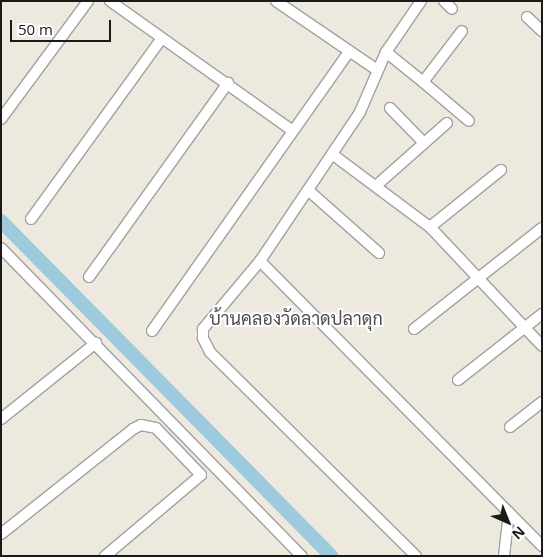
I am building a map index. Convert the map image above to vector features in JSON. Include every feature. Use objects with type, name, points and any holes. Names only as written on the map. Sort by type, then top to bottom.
[{"type":"street","points":[[1,119],[88,1]]},
{"type":"street","points":[[110,1],[293,131]]},
{"type":"street","points":[[276,1],[376,70]]},
{"type":"street","points":[[416,556],[204,344],[203,330],[260,261],[332,154],[371,95],[376,70],[386,52],[422,1]]},
{"type":"street","points":[[444,1],[452,9]]},
{"type":"street","points":[[527,17],[542,32]]},
{"type":"street","points":[[423,82],[462,31]]},
{"type":"street","points":[[32,219],[162,38]]},
{"type":"street","points":[[152,331],[349,52]]},
{"type":"street","points":[[386,52],[469,121]]},
{"type":"street","points":[[89,277],[228,83]]},
{"type":"street","points":[[390,108],[424,143]]},
{"type":"street","points":[[378,184],[447,123]]},
{"type":"street","points":[[332,154],[378,184],[430,227],[522,329],[542,346]]},
{"type":"street","points":[[430,227],[501,170]]},
{"type":"street","points":[[308,190],[379,253]]},
{"type":"street","points":[[414,329],[542,228]]},
{"type":"street","points":[[1,248],[96,343],[302,556]]},
{"type":"street","points":[[260,261],[542,546]]},
{"type":"street","points":[[458,380],[542,314]]},
{"type":"street","points":[[1,419],[96,343]]},
{"type":"street","points":[[510,427],[542,402]]},
{"type":"street","points":[[1,534],[133,429],[141,425],[156,428],[201,474],[106,556]]},
{"type":"street","points":[[504,556],[509,512]]},
{"type":"waterway","points":[[1,221],[331,556]]},
{"type":"district","name":"บ้านคลองวัดลาดปลาดุก","points":[[296,318]]}]
